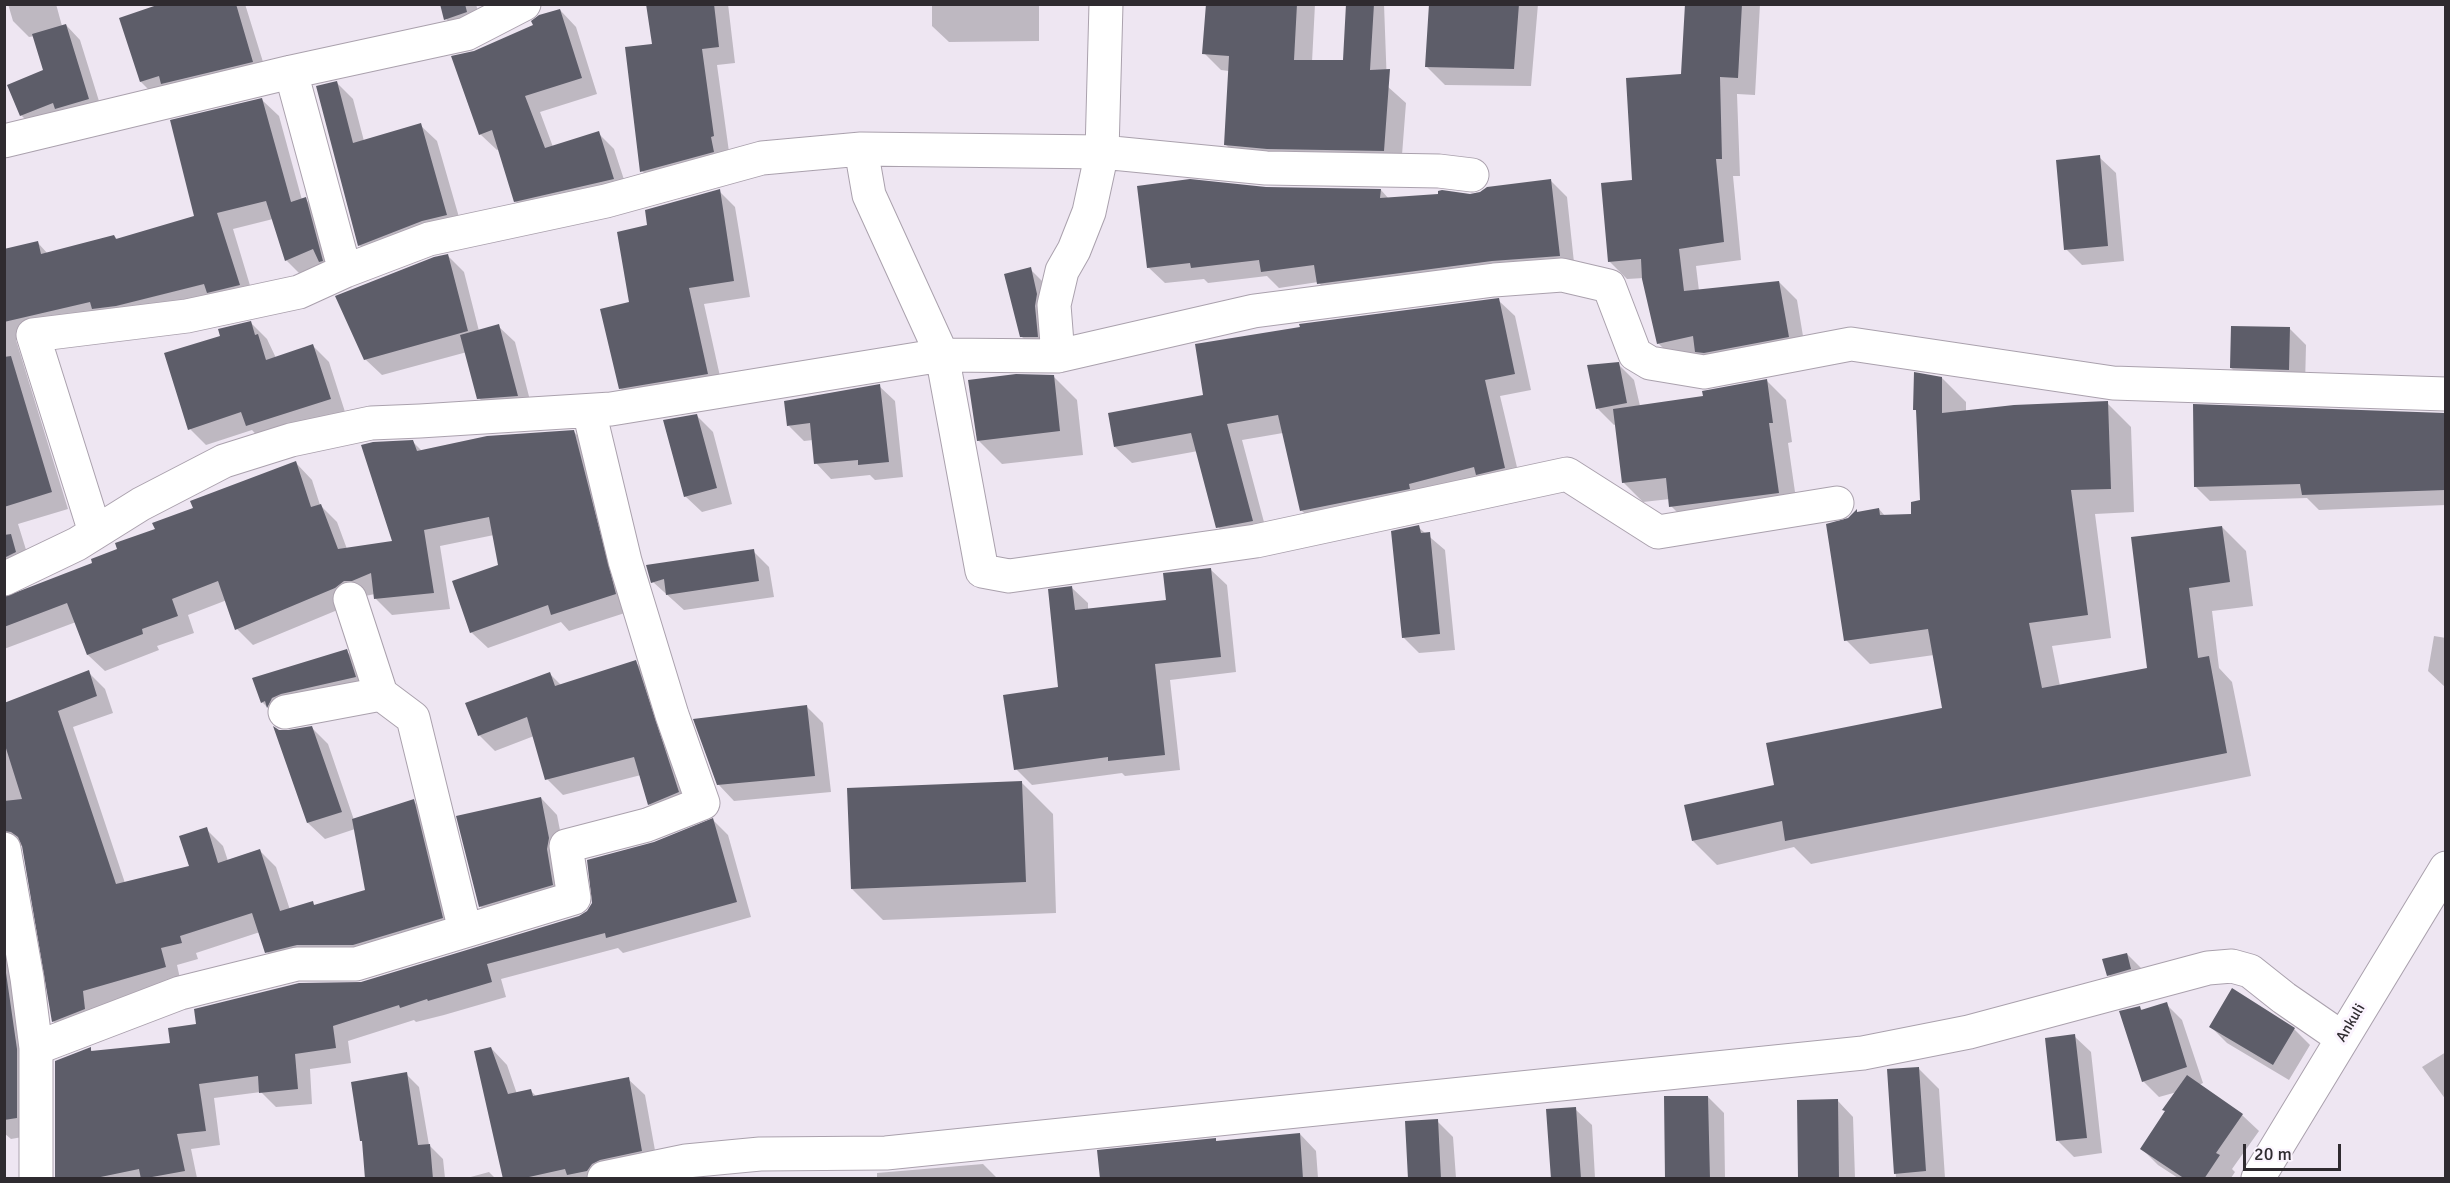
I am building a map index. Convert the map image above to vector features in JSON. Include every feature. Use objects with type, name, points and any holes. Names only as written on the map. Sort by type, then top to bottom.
[{"type":"street","points":[[4,141],[291,72],[466,34],[524,4]]},
{"type":"street","points":[[1058,356],[1054,305],[1062,272],[1074,250],[1089,212],[1102,152],[1106,4]]},
{"type":"street","points":[[291,72],[345,271]]},
{"type":"street","points":[[861,149],[869,195],[942,355],[982,571],[1009,576],[1256,541],[1567,474],[1658,532],[1837,503]]},
{"type":"street","points":[[95,532],[33,335],[187,316],[299,292],[345,271],[429,239],[606,201],[762,158],[861,149],[1102,152],[1266,168],[1438,171],[1472,175]]},
{"type":"street","points":[[4,579],[76,544],[141,504],[224,461],[291,440],[371,423],[589,411],[942,355],[1058,356],[1254,311],[1494,280],[1562,275],[1609,286],[1635,354],[1650,363],[1704,372],[1851,344],[2114,383],[2445,394]]},
{"type":"street","points":[[36,1048],[180,993],[297,964],[356,964],[574,898],[566,846],[647,825],[703,803],[672,715],[625,561],[589,411]]},
{"type":"street","points":[[350,599],[381,694],[413,718],[465,930]]},
{"type":"street","points":[[285,712],[381,694]]},
{"type":"street","points":[[4,849],[27,978],[36,1048],[36,1179]]},
{"type":"street","name":"Ankuli","points":[[2258,1179],[2445,868]]},
{"type":"street","points":[[604,1179],[686,1161],[760,1154],[886,1153],[1863,1053],[1969,1032],[2208,968],[2232,966],[2250,971],[2284,998],[2342,1038]]},
{"type":"building","points":[[160,4],[236,4],[253,62],[161,84],[159,76],[140,82],[119,18]]},
{"type":"building","points":[[440,4],[465,4],[467,12],[444,20]]},
{"type":"building","points":[[646,4],[714,4],[719,47],[702,49],[714,136],[711,137],[714,152],[640,172],[625,47],[652,44]]},
{"type":"building","points":[[1206,4],[1297,4],[1294,60],[1343,60],[1346,4],[1374,4],[1370,70],[1390,69],[1384,151],[1267,149],[1224,145],[1229,56],[1202,54]]},
{"type":"building","points":[[1429,4],[1519,4],[1514,69],[1425,67]]},
{"type":"building","points":[[1685,4],[1742,4],[1738,78],[1720,77],[1722,159],[1716,159],[1724,242],[1679,249],[1684,291],[1779,281],[1789,337],[1704,353],[1695,352],[1693,336],[1657,344],[1642,279],[1641,259],[1608,262],[1601,183],[1632,180],[1626,78],[1681,74]]},
{"type":"building","points":[[560,9],[582,78],[525,96],[545,148],[599,131],[614,179],[514,202],[492,130],[479,135],[451,56],[474,51],[533,25],[531,21],[539,15]]},
{"type":"building","points":[[66,24],[89,99],[55,109],[53,103],[20,116],[7,85],[43,70],[32,34]]},
{"type":"building","points":[[337,81],[353,143],[421,123],[447,215],[422,221],[358,246],[316,86]]},
{"type":"building","points":[[262,98],[291,202],[306,197],[323,261],[319,262],[313,249],[285,261],[266,201],[217,213],[240,285],[207,293],[204,284],[116,306],[92,309],[90,302],[4,322],[4,249],[38,241],[41,254],[114,235],[116,239],[194,216],[170,120]]},
{"type":"building","points":[[2100,155],[2108,246],[2064,250],[2056,160]]},
{"type":"building","points":[[1190,179],[1266,187],[1381,189],[1380,198],[1438,194],[1438,191],[1442,190],[1470,194],[1480,192],[1487,187],[1551,179],[1560,256],[1492,261],[1317,284],[1314,265],[1261,272],[1259,260],[1191,268],[1190,263],[1147,268],[1137,186]]},
{"type":"building","points":[[720,189],[734,281],[689,288],[708,374],[619,389],[600,309],[629,302],[617,232],[647,225],[645,210]]},
{"type":"building","points":[[448,254],[468,331],[364,360],[335,296],[434,257]]},
{"type":"building","points":[[1031,267],[1037,294],[1035,306],[1038,337],[1020,337],[1004,274]]},
{"type":"building","points":[[1499,298],[1515,374],[1485,380],[1505,468],[1476,475],[1474,467],[1409,484],[1410,489],[1300,511],[1278,415],[1227,424],[1253,521],[1216,528],[1191,433],[1114,447],[1108,413],[1203,395],[1195,344],[1300,327],[1299,324]]},
{"type":"building","points":[[251,321],[255,335],[258,334],[266,360],[313,344],[331,399],[246,426],[241,412],[188,430],[164,353],[220,336],[218,329]]},
{"type":"building","points":[[499,324],[518,396],[477,399],[460,335]]},
{"type":"building","points":[[2231,326],[2290,327],[2289,370],[2230,368]]},
{"type":"building","points":[[11,356],[52,492],[4,507],[4,357]]},
{"type":"building","points":[[1619,362],[1627,403],[1596,409],[1587,365]]},
{"type":"building","points":[[1914,372],[1942,377],[1942,413],[2014,405],[2108,401],[2111,489],[2071,490],[2088,615],[2029,623],[2042,688],[2147,668],[2131,537],[2222,526],[2230,582],[2189,588],[2198,658],[2209,656],[2227,753],[1785,841],[1782,821],[1692,841],[1684,805],[1774,785],[1766,743],[1942,708],[1928,629],[1844,641],[1826,524],[1848,518],[1857,509],[1857,512],[1879,508],[1880,515],[1911,514],[1911,502],[1920,500],[1916,410],[1913,410]]},
{"type":"building","points":[[1016,374],[1054,375],[1060,431],[977,441],[968,380]]},
{"type":"building","points":[[1767,379],[1773,423],[1769,423],[1779,493],[1669,507],[1666,478],[1622,483],[1613,409],[1703,396],[1702,391]]},
{"type":"building","points":[[880,384],[889,462],[858,465],[858,460],[814,464],[810,423],[787,426],[784,401]]},
{"type":"building","points":[[2193,404],[2445,413],[2445,490],[2302,495],[2300,484],[2194,487]]},
{"type":"building","points":[[697,414],[717,488],[684,497],[663,420]]},
{"type":"building","points":[[574,430],[616,594],[551,615],[548,605],[470,633],[452,581],[498,565],[489,517],[424,530],[434,593],[374,599],[371,573],[352,581],[344,581],[335,588],[235,630],[218,581],[172,599],[178,616],[142,629],[143,634],[87,655],[67,603],[4,627],[4,597],[92,563],[91,559],[117,549],[115,543],[155,529],[152,523],[193,508],[190,501],[296,461],[311,507],[321,504],[338,549],[392,541],[361,445],[373,442],[413,440],[417,451],[487,436]]},
{"type":"building","points":[[1419,525],[1421,533],[1430,532],[1440,634],[1402,638],[1391,531]]},
{"type":"building","points":[[11,534],[16,552],[4,558],[4,535]]},
{"type":"building","points":[[754,549],[759,581],[666,595],[664,579],[651,583],[646,565]]},
{"type":"building","points":[[1211,568],[1221,657],[1155,664],[1165,755],[1108,761],[1108,757],[1014,770],[1003,695],[1058,687],[1048,589],[1072,586],[1075,610],[1166,600],[1163,573]]},
{"type":"building","points":[[347,649],[356,677],[281,694],[272,698],[267,708],[265,701],[261,703],[252,678]]},
{"type":"building","points":[[636,660],[679,792],[648,805],[634,757],[545,780],[527,717],[478,736],[465,703],[550,672],[555,686]]},
{"type":"building","points":[[89,670],[97,696],[58,711],[116,884],[189,866],[179,836],[207,827],[218,863],[260,849],[280,911],[313,901],[314,905],[365,890],[352,819],[414,799],[443,918],[353,945],[297,945],[265,953],[252,913],[180,936],[182,943],[161,948],[166,967],[83,991],[85,1009],[52,1022],[22,846],[18,837],[11,832],[4,831],[4,801],[22,799],[4,742],[4,703]]},
{"type":"building","points":[[807,705],[815,776],[717,785],[693,719]]},
{"type":"building","points":[[273,726],[279,730],[288,730],[312,726],[342,812],[307,823]]},
{"type":"building","points":[[1022,781],[1026,882],[851,889],[847,788]]},
{"type":"building","points":[[541,797],[549,838],[547,849],[553,885],[479,907],[456,816]]},
{"type":"building","points":[[713,818],[737,902],[606,938],[605,933],[487,964],[492,982],[400,1008],[399,1005],[333,1026],[336,1048],[295,1054],[298,1089],[259,1093],[258,1076],[199,1084],[206,1131],[177,1134],[185,1171],[141,1179],[139,1169],[91,1179],[55,1179],[55,1061],[91,1047],[91,1051],[170,1043],[168,1028],[196,1024],[194,1009],[299,983],[361,982],[579,916],[587,911],[592,903],[587,860],[654,842]]},
{"type":"building","points":[[2127,953],[2131,969],[2107,976],[2102,959]]},
{"type":"building","points":[[4,959],[17,1049],[17,1118],[4,1120]]},
{"type":"building","points":[[2232,988],[2295,1028],[2273,1065],[2209,1027]]},
{"type":"building","points":[[2167,1002],[2187,1067],[2142,1082],[2119,1011],[2140,1006],[2141,1010]]},
{"type":"building","points":[[2075,1034],[2087,1138],[2056,1141],[2045,1038]]},
{"type":"building","points":[[491,1047],[508,1094],[531,1089],[533,1096],[629,1077],[642,1151],[600,1160],[592,1164],[587,1171],[567,1175],[565,1169],[520,1179],[503,1179],[474,1051]]},
{"type":"building","points":[[1919,1067],[1926,1171],[1894,1174],[1887,1069]]},
{"type":"building","points":[[407,1072],[418,1145],[430,1144],[433,1179],[365,1179],[362,1141],[360,1141],[351,1082]]},
{"type":"building","points":[[2187,1075],[2243,1114],[2216,1153],[2220,1155],[2204,1179],[2185,1179],[2140,1149],[2165,1111],[2162,1110]]},
{"type":"building","points":[[1664,1096],[1708,1096],[1710,1179],[1665,1179]]},
{"type":"building","points":[[1838,1099],[1839,1179],[1798,1179],[1797,1100]]},
{"type":"building","points":[[1576,1107],[1581,1179],[1551,1179],[1546,1109]]},
{"type":"building","points":[[1438,1119],[1441,1179],[1408,1179],[1405,1121]]},
{"type":"building","points":[[1300,1133],[1303,1179],[1100,1179],[1097,1150],[1216,1138],[1216,1141]]}]
